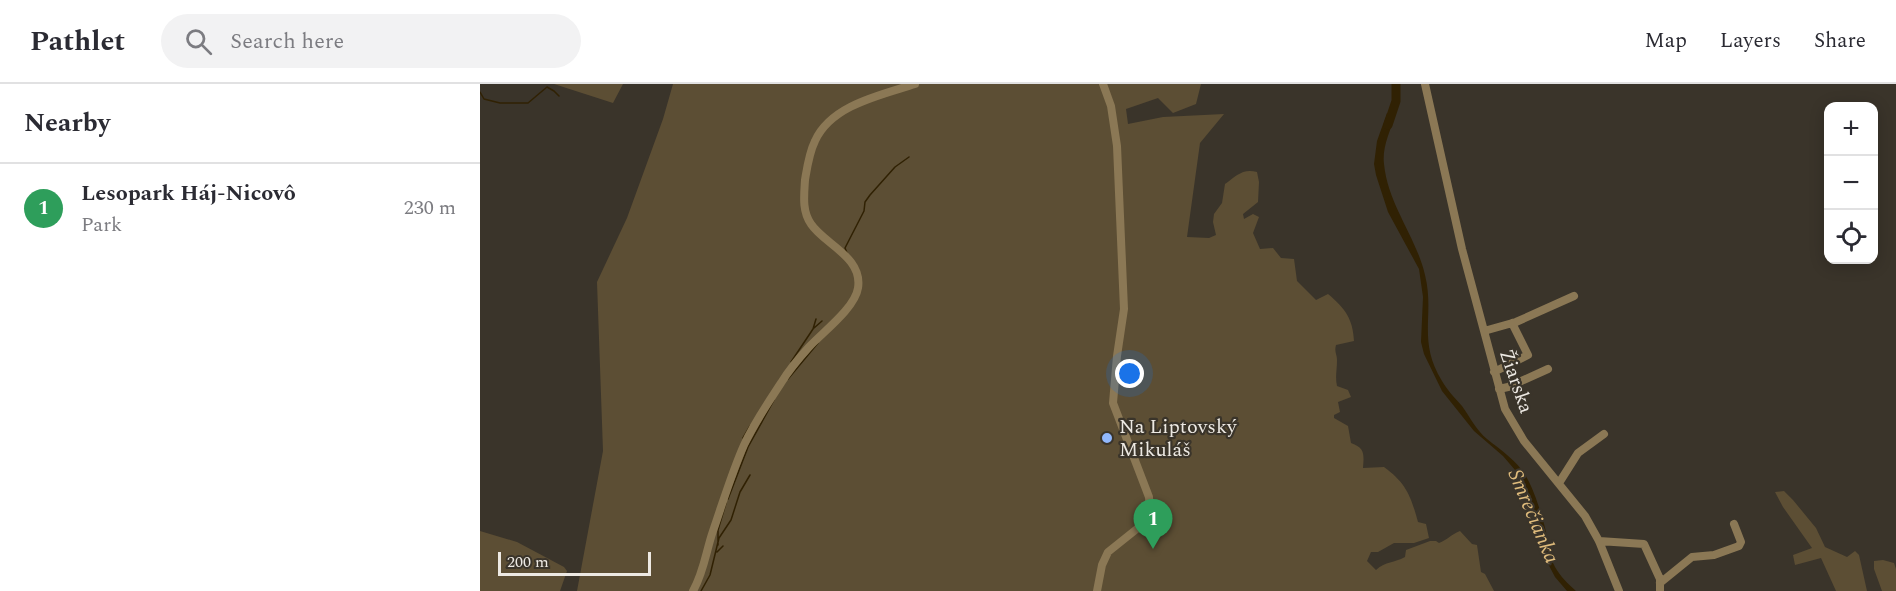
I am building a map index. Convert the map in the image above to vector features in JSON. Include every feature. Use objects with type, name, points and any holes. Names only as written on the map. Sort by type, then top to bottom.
[{"type":"street","points":[[693,591],[702,576],[712,533],[747,439],[790,370],[849,305],[858,289],[855,273],[847,257],[815,230],[806,215],[804,198],[806,175],[815,139],[825,126],[843,112],[868,99],[915,84]]},
{"type":"street","points":[[1097,591],[1102,565],[1108,552],[1148,520],[1150,505],[1113,403],[1124,309],[1116,146],[1111,106],[1103,84]]},
{"type":"street","name":"Žiarska","points":[[1425,84],[1494,372],[1505,409],[1517,430],[1585,516],[1599,541],[1619,591]]},
{"type":"street","points":[[1484,331],[1512,324],[1574,296]]},
{"type":"street","points":[[1494,372],[1528,355],[1512,324]]},
{"type":"street","points":[[1499,389],[1509,387],[1548,369]]},
{"type":"street","points":[[1559,483],[1578,453],[1604,434]]},
{"type":"street","points":[[1599,541],[1644,544],[1660,587],[1692,557],[1714,555],[1739,546],[1740,542],[1734,524]]},
{"type":"shaded area","points":[[554,84],[623,84],[613,103]]},
{"type":"shaded area","points":[[673,84],[1201,84],[1196,104],[1173,113],[1158,98],[1126,109],[1128,124],[1163,117],[1224,114],[1200,143],[1187,237],[1209,238],[1216,235],[1214,214],[1222,203],[1225,184],[1244,172],[1257,172],[1258,202],[1243,214],[1244,219],[1253,214],[1259,217],[1253,233],[1260,249],[1273,248],[1281,258],[1294,259],[1297,281],[1316,300],[1328,294],[1347,314],[1352,326],[1354,341],[1336,345],[1336,380],[1337,386],[1348,390],[1351,397],[1338,402],[1340,412],[1334,415],[1334,418],[1348,426],[1351,443],[1363,452],[1363,468],[1384,467],[1403,485],[1410,497],[1418,522],[1426,524],[1429,538],[1414,543],[1394,543],[1378,552],[1371,552],[1367,561],[1376,570],[1405,557],[1406,550],[1430,541],[1439,543],[1460,531],[1472,544],[1477,545],[1481,572],[1485,574],[1494,591],[577,591],[603,451],[597,282],[627,218],[663,119]]},
{"type":"shaded area","points":[[1387,113],[1395,116],[1384,152],[1384,164],[1396,207],[1421,261],[1425,275],[1428,289],[1428,340],[1435,366],[1446,388],[1480,432],[1510,457],[1524,474],[1541,513],[1553,563],[1562,577],[1576,591],[1567,591],[1555,577],[1544,556],[1538,523],[1521,477],[1503,456],[1474,431],[1442,391],[1424,354],[1421,342],[1423,297],[1419,269],[1388,212],[1374,164],[1377,141]]},
{"type":"shaded area","points":[[1784,491],[1816,528],[1825,547],[1847,557],[1855,551],[1859,555],[1867,591],[1836,591],[1821,558],[1795,565],[1793,555],[1812,548],[1775,492]]},
{"type":"shaded area","points":[[480,531],[517,542],[564,567],[567,571],[560,591],[480,591]]},
{"type":"shaded area","points":[[1883,560],[1894,563],[1896,591],[1882,591],[1874,569],[1874,561]]},
{"type":"waterway","name":"Smrečianka","points":[[1388,125],[1396,101],[1396,84]]},
{"type":"waterway","points":[[480,92],[484,99],[500,103],[528,103],[547,87],[559,96]]},
{"type":"waterway","points":[[847,253],[845,248],[864,211],[865,202],[895,167],[909,157]]},
{"type":"waterway","points":[[791,362],[813,329],[816,319]]},
{"type":"waterway","points":[[814,328],[822,321]]},
{"type":"waterway","points":[[788,379],[818,343]]},
{"type":"waterway","points":[[728,499],[748,447],[774,400]]},
{"type":"waterway","points":[[743,438],[750,426]]},
{"type":"waterway","points":[[701,591],[710,575],[719,538],[731,520],[740,492],[750,475]]},
{"type":"waterway","points":[[718,545],[718,530],[726,503]]},
{"type":"waterway","points":[[717,552],[723,546]]},
{"type":"place","name":"Na Liptovský Mikuláš","points":[[1107,438]]},
{"type":"place","name":"Lesopark Háj-Nicovô","points":[[1153,549]]}]
